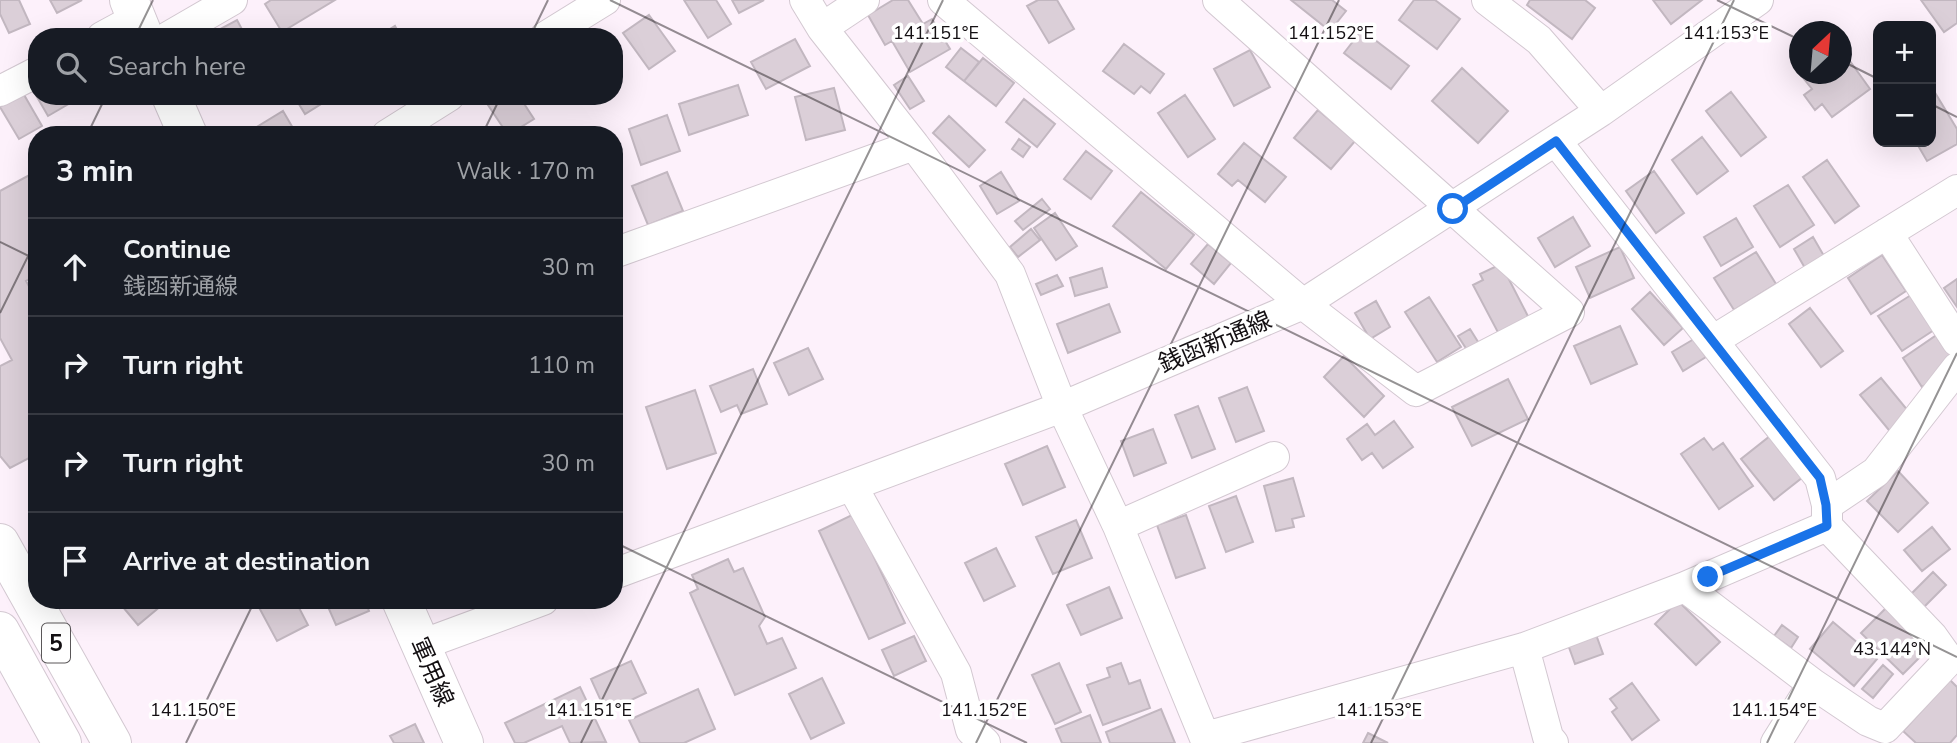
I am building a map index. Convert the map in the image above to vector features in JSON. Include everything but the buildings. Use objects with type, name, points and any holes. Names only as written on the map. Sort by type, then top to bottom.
[{"type":"main road","points":[[175,105],[184,126]]},
{"type":"main road","name":"5","points":[[0,542],[28,592]]},
{"type":"main road","name":"5","points":[[37,609],[112,743]]},
{"type":"main road","name":"軍用線","points":[[405,609],[464,743]]},
{"type":"main road","name":"5","points":[[0,631],[62,743]]},
{"type":"street","points":[[144,23],[232,0]]},
{"type":"street","points":[[560,28],[605,0]]},
{"type":"street","points":[[805,0],[822,28],[1010,274],[1062,407],[1118,526],[1207,740],[1524,648],[1685,587],[1827,516],[1876,472],[1957,368]]},
{"type":"street","points":[[822,28],[864,0]]},
{"type":"street","points":[[943,0],[1303,304],[1416,391],[1569,312],[1218,0]]},
{"type":"street","points":[[1487,0],[1539,40],[1601,111]]},
{"type":"street","name":"銭函新通線","points":[[623,571],[1062,407],[1303,304],[1601,111],[1758,0]]},
{"type":"street","points":[[0,91],[28,77]]},
{"type":"street","points":[[401,126],[435,105]]},
{"type":"street","points":[[1556,141],[1820,478],[1827,516],[1932,636],[1949,660],[1884,735],[1685,587]]},
{"type":"street","points":[[623,250],[914,145]]},
{"type":"street","points":[[1714,340],[1957,190]]},
{"type":"street","points":[[1887,233],[1957,341]]},
{"type":"street","points":[[1118,526],[1274,457]]},
{"type":"street","points":[[852,485],[956,673],[971,730],[985,743]]},
{"type":"street","points":[[421,645],[519,609]]},
{"type":"street","points":[[1524,648],[1548,737],[1553,743]]},
{"type":"street","points":[[1776,743],[1813,684]]},
{"type":"route","points":[[1453,209],[1556,141],[1820,478],[1827,526],[1708,577]]}]
